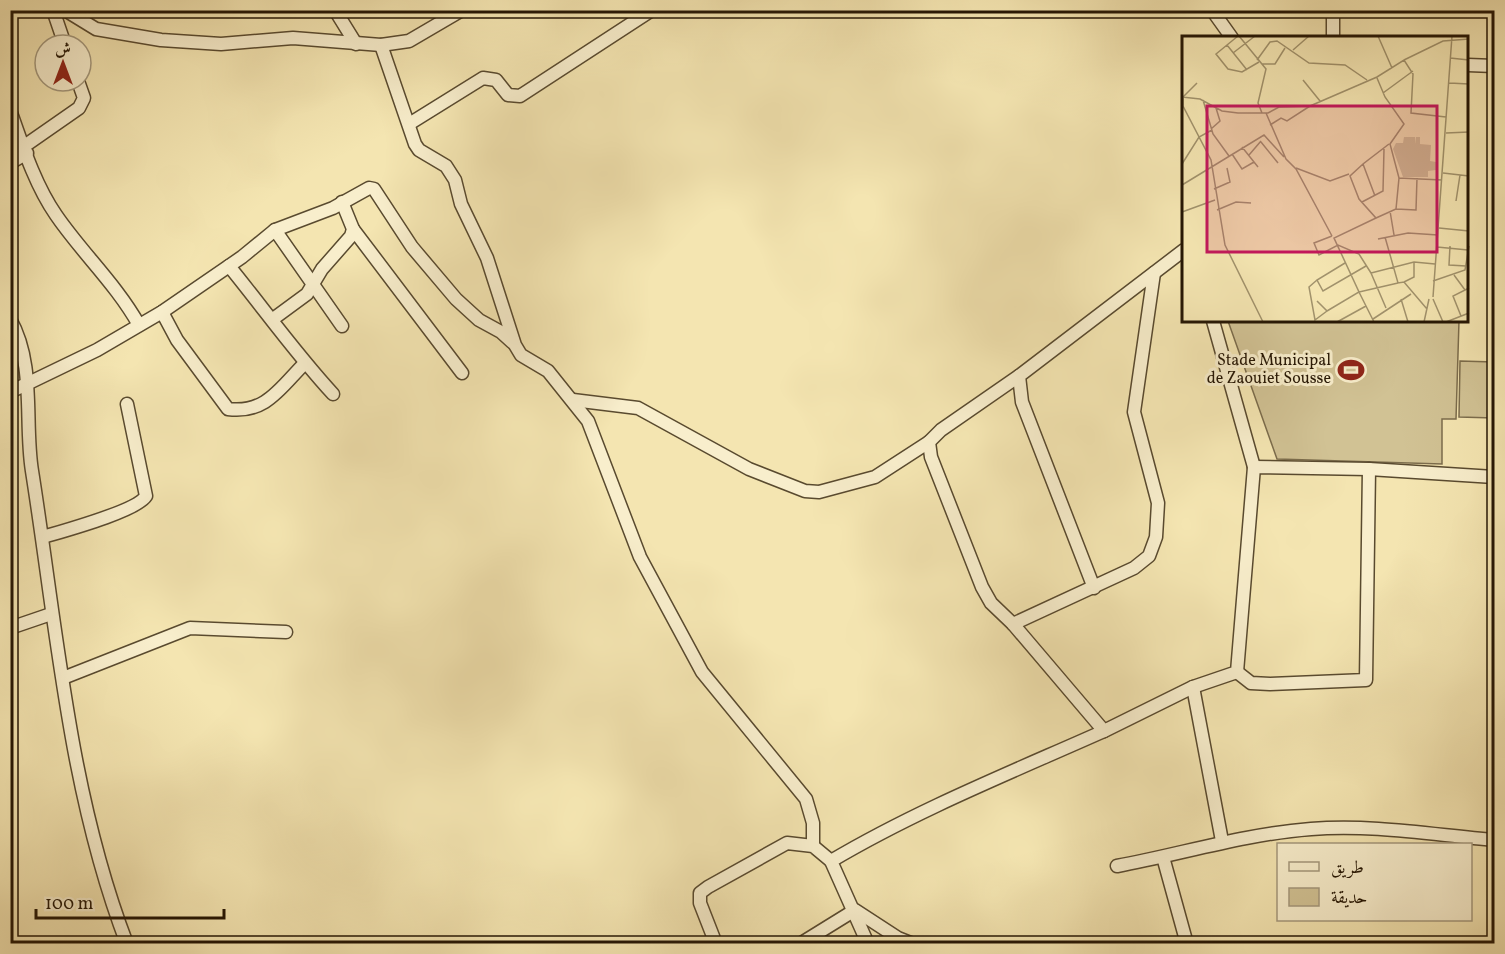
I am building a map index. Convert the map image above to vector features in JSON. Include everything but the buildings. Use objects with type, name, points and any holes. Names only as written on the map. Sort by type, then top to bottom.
[{"type":"street","points":[[53,10],[61,33]]},
{"type":"street","points":[[65,10],[96,29],[161,40],[221,44],[293,38],[381,45],[409,41],[462,10]]},
{"type":"street","points":[[335,10],[356,44]]},
{"type":"street","points":[[410,124],[483,78],[496,80],[508,95],[520,96],[652,10]]},
{"type":"street","points":[[1212,10],[1231,36]]},
{"type":"street","points":[[1333,10],[1333,36]]},
{"type":"street","points":[[381,45],[391,78],[419,150],[446,166],[455,180],[461,204],[487,258],[521,355],[548,371],[573,400],[593,431],[640,557],[690,653],[702,672],[806,799],[813,823],[813,846]]},
{"type":"street","points":[[1469,64],[1494,66]]},
{"type":"street","points":[[10,163],[79,108],[84,98],[82,93]]},
{"type":"street","points":[[10,110],[25,150],[55,214],[122,297],[139,325]]},
{"type":"street","points":[[10,392],[27,386],[162,312],[229,266],[275,230],[369,188],[374,189],[412,247],[443,285],[474,316],[501,332],[516,345]]},
{"type":"street","points":[[342,202],[353,229],[462,373]]},
{"type":"street","points":[[273,319],[296,304],[314,285],[322,269],[351,236],[353,229]]},
{"type":"street","points":[[275,230],[342,326]]},
{"type":"street","points":[[573,400],[638,408],[749,469],[805,491],[819,492],[875,477],[929,442],[941,430],[1019,376],[1182,252]]},
{"type":"street","points":[[229,266],[273,319],[305,363],[333,394]]},
{"type":"street","points":[[1013,624],[1134,568],[1149,556],[1156,537],[1158,502],[1134,412],[1154,273]]},
{"type":"street","points":[[162,312],[177,340],[228,409],[253,409],[263,405],[305,363]]},
{"type":"street","points":[[10,319],[22,353],[27,386],[28,441],[44,537],[51,614],[71,734],[100,865],[127,944]]},
{"type":"street","points":[[1213,322],[1254,467],[1237,672]]},
{"type":"street","points":[[1019,376],[1022,402],[1094,588]]},
{"type":"street","points":[[44,537],[143,501],[146,496],[127,404]]},
{"type":"street","points":[[929,442],[944,495],[982,587],[991,603],[1013,624],[1104,731]]},
{"type":"street","points":[[1254,467],[1369,469],[1494,477]]},
{"type":"street","points":[[1237,672],[1251,683],[1366,680],[1369,469]]},
{"type":"street","points":[[10,628],[51,614]]},
{"type":"street","points":[[63,678],[190,628],[286,632]]},
{"type":"street","points":[[831,861],[915,816],[1104,731],[1193,687],[1237,672]]},
{"type":"street","points":[[1193,687],[1222,841]]},
{"type":"street","points":[[1117,866],[1163,857],[1222,841],[1311,829],[1355,828],[1494,840]]},
{"type":"street","points":[[716,944],[700,903],[700,893],[787,843],[813,846],[831,861],[855,910],[868,944]]},
{"type":"street","points":[[1163,857],[1187,944]]},
{"type":"street","points":[[800,944],[855,910]]},
{"type":"street","points":[[855,910],[898,938],[913,944]]},
{"type":"green space","name":"Stade Municipal de Zaouiet Sousse","points":[[1228,322],[1459,322],[1456,419],[1442,419],[1442,464],[1277,459]]},
{"type":"green space","points":[[1460,361],[1494,362],[1494,418],[1459,417]]},
{"type":"place","name":"Stade Municipal de Zaouiet Sousse","points":[[1351,370]]}]
